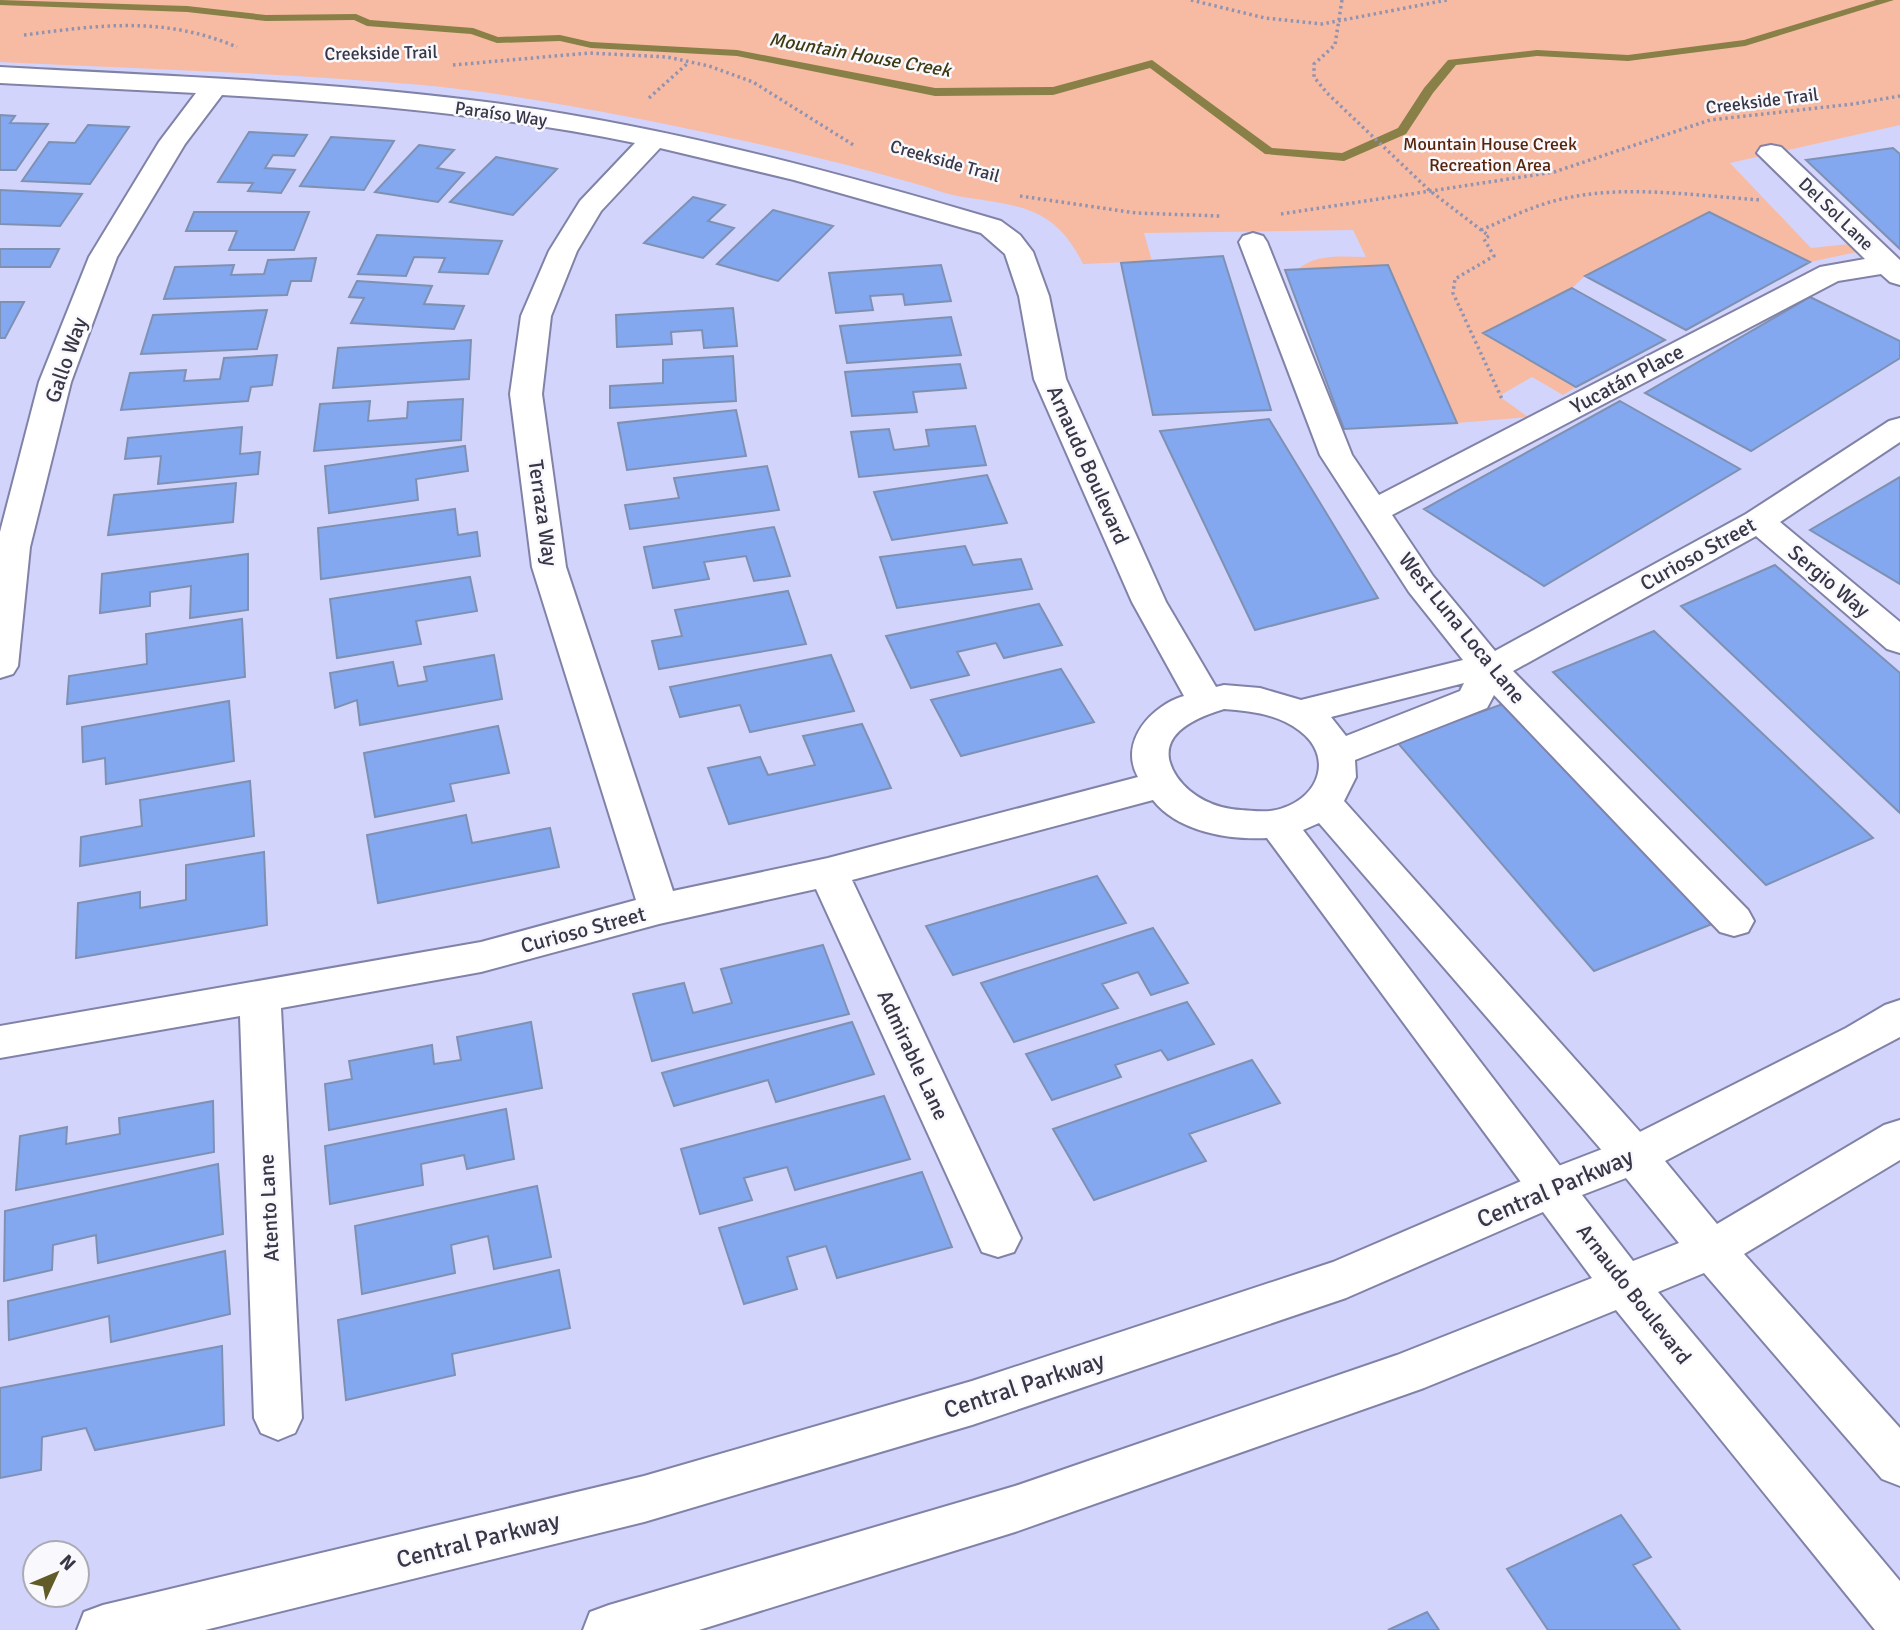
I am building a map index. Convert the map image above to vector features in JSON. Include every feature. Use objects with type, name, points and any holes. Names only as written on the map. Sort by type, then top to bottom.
[{"type":"street","name":"Paraíso Way","points":[[0,75],[376,97],[488,110],[653,140],[854,187],[991,227]]},
{"type":"street","name":"Gallo Way","points":[[0,666],[13,547],[55,382],[103,257],[173,142],[215,86]]},
{"type":"street","name":"Terraza Way","points":[[653,140],[590,207],[564,251],[536,316],[526,394],[550,567],[659,909]]},
{"type":"street","name":"Del Sol Lane","points":[[1772,153],[1894,270]]},
{"type":"street","name":"Arnaudo Boulevard","points":[[991,227],[1010,241],[1019,252],[1034,296],[1050,379],[1149,602],[1205,700]]},
{"type":"street","name":"West Luna Loca Lane","points":[[1242,230],[1336,455],[1421,584],[1490,669],[1734,922]]},
{"type":"street","name":"Yucatán Place","points":[[1373,512],[1830,273],[1894,270]]},
{"type":"street","name":"Curioso Street","points":[[1299,713],[1457,672],[1490,669],[1758,521],[1900,428]]},
{"type":"street","name":"Sergio Way","points":[[1758,521],[1900,641]]},
{"type":"street","points":[[1335,754],[1474,699],[1490,669]]},
{"type":"street","points":[[1224,697],[1254,698],[1299,713],[1328,738],[1338,771],[1334,786],[1323,802],[1303,816],[1277,824],[1249,827],[1209,819],[1174,802],[1158,785],[1150,764],[1151,743],[1161,724],[1180,709],[1205,700],[1224,697]]},
{"type":"street","name":"Curioso Street","points":[[0,1042],[481,957],[659,909],[828,872],[1158,785]]},
{"type":"street","points":[[1323,802],[1900,1463]]},
{"type":"street","name":"Arnaudo Boulevard","points":[[1277,824],[1623,1284],[1900,1621]]},
{"type":"street","name":"Admirable Lane","points":[[828,872],[998,1238]]},
{"type":"street","name":"Atento Lane","points":[[260,998],[278,1418]]},
{"type":"street","name":"Central Parkway","points":[[103,1630],[644,1499],[972,1404],[1346,1278],[1551,1188],[1634,1156],[1861,1040],[1900,1016]]},
{"type":"street","points":[[609,1630],[1015,1510],[1406,1373],[1712,1250],[1900,1138]]},
{"type":"path","points":[[1191,0],[1269,20],[1339,22],[1447,0]]},
{"type":"path","points":[[1342,0],[1335,45],[1314,64],[1314,77],[1327,93],[1429,190],[1489,236],[1484,239],[1494,256],[1455,279],[1452,293],[1499,396]]},
{"type":"path","points":[[13,36],[110,24],[163,24],[204,32],[247,52]]},
{"type":"path","name":"Creekside Trail","points":[[448,66],[589,53],[667,57],[709,66],[753,82],[859,148]]},
{"type":"path","name":"Creekside Trail","points":[[1272,214],[1338,208],[1429,190],[1492,183],[1555,171],[1673,129],[1743,114],[1839,106],[1900,96]]},
{"type":"path","points":[[1481,230],[1544,204],[1588,195],[1765,200]]},
{"type":"path","name":"Creekside Trail","points":[[1019,196],[1242,230]]},
{"type":"green space","name":"Mountain House Creek Recreation Area","points":[[0,0],[1900,0],[1900,125],[1730,163],[1811,248],[1849,244],[1857,252],[1810,262],[1709,212],[1585,276],[1572,288],[1484,333],[1576,387],[1563,395],[1532,377],[1499,396],[1528,417],[1457,423],[1385,267],[1297,270],[1321,258],[1366,257],[1353,230],[1144,233],[1152,261],[1083,264],[1061,231],[1034,212],[1019,207],[952,195],[780,149],[613,114],[505,95],[422,85],[264,74],[0,62]]},
{"type":"building","points":[[0,115],[15,116],[10,123],[48,124],[16,170],[0,170]]},
{"type":"building","points":[[88,125],[129,127],[90,184],[22,181],[49,142],[75,143]]},
{"type":"building","points":[[249,132],[307,135],[294,156],[273,155],[265,168],[295,170],[281,193],[248,191],[253,183],[218,182]]},
{"type":"building","points":[[331,137],[394,141],[364,190],[300,186]]},
{"type":"building","points":[[419,145],[454,150],[437,168],[464,173],[438,202],[375,192]]},
{"type":"building","points":[[1893,148],[1900,154],[1900,249],[1806,160]]},
{"type":"building","points":[[496,157],[557,169],[513,215],[450,202]]},
{"type":"building","points":[[0,190],[82,194],[60,226],[0,224]]},
{"type":"building","points":[[693,197],[725,205],[708,221],[734,228],[703,258],[644,243]]},
{"type":"building","points":[[773,210],[833,226],[778,281],[717,264]]},
{"type":"building","points":[[194,212],[309,212],[294,250],[229,250],[237,231],[186,231]]},
{"type":"building","points":[[1709,212],[1810,262],[1686,330],[1585,276]]},
{"type":"building","points":[[377,235],[502,241],[488,274],[439,272],[445,258],[414,257],[406,276],[358,274]]},
{"type":"building","points":[[0,249],[59,249],[50,267],[0,267]]},
{"type":"building","points":[[1223,256],[1271,410],[1153,415],[1121,263]]},
{"type":"building","points":[[316,258],[311,281],[291,281],[287,295],[164,299],[175,267],[234,265],[231,275],[264,274],[268,260]]},
{"type":"building","points":[[941,265],[951,301],[905,305],[903,294],[870,296],[873,310],[836,313],[829,273]]},
{"type":"building","points":[[1388,265],[1457,423],[1344,429],[1285,270]]},
{"type":"building","points":[[357,281],[432,286],[424,304],[464,306],[454,329],[351,323],[364,298],[349,297]]},
{"type":"building","points":[[1572,288],[1665,340],[1576,387],[1483,333]]},
{"type":"building","points":[[1810,297],[1900,341],[1900,358],[1751,451],[1645,393]]},
{"type":"building","points":[[0,302],[24,302],[5,338],[0,338]]},
{"type":"building","points":[[733,308],[737,346],[704,348],[702,330],[671,332],[672,344],[617,347],[616,315]]},
{"type":"building","points":[[267,310],[257,349],[141,354],[153,315]]},
{"type":"building","points":[[951,317],[961,355],[847,363],[840,326]]},
{"type":"building","points":[[471,340],[469,379],[333,388],[338,348]]},
{"type":"building","points":[[277,355],[272,385],[251,387],[248,401],[121,410],[130,373],[186,370],[184,381],[220,379],[224,358]]},
{"type":"building","points":[[733,356],[736,401],[610,408],[610,386],[663,383],[663,360]]},
{"type":"building","points":[[960,364],[966,388],[913,392],[917,412],[852,416],[845,372]]},
{"type":"building","points":[[463,399],[461,440],[314,451],[320,404],[370,401],[368,421],[407,418],[408,402]]},
{"type":"building","points":[[1620,401],[1740,469],[1544,586],[1424,509]]},
{"type":"building","points":[[736,410],[746,456],[627,470],[618,423]]},
{"type":"building","points":[[1269,419],[1378,598],[1255,630],[1160,431]]},
{"type":"building","points":[[975,426],[986,465],[859,477],[851,432],[889,429],[894,450],[929,446],[926,430]]},
{"type":"building","points":[[242,427],[240,454],[260,452],[258,474],[158,484],[161,456],[125,459],[128,438]]},
{"type":"building","points":[[465,446],[468,471],[416,479],[418,500],[329,513],[325,466]]},
{"type":"building","points":[[767,466],[779,510],[630,529],[625,505],[679,498],[674,478]]},
{"type":"building","points":[[987,475],[1007,523],[892,540],[874,492]]},
{"type":"building","points":[[1900,477],[1900,584],[1810,530]]},
{"type":"building","points":[[236,483],[233,522],[108,535],[114,495]]},
{"type":"building","points":[[455,509],[458,535],[477,532],[480,556],[321,579],[318,528]]},
{"type":"building","points":[[774,527],[790,576],[754,581],[746,556],[704,562],[709,579],[653,588],[644,547]]},
{"type":"building","points":[[965,546],[973,565],[1021,559],[1032,589],[897,608],[880,557]]},
{"type":"building","points":[[248,554],[248,610],[190,618],[191,586],[150,592],[150,606],[100,613],[102,574]]},
{"type":"building","points":[[1775,565],[1900,673],[1900,813],[1681,606]]},
{"type":"building","points":[[470,577],[477,611],[416,621],[421,644],[337,658],[330,599]]},
{"type":"building","points":[[788,591],[806,644],[659,669],[652,641],[682,636],[675,610]]},
{"type":"building","points":[[1039,604],[1062,645],[1004,658],[996,643],[957,652],[969,675],[911,688],[886,636]]},
{"type":"building","points":[[242,619],[245,677],[67,704],[69,676],[147,664],[146,634]]},
{"type":"building","points":[[1654,631],[1873,838],[1766,885],[1553,672]]},
{"type":"building","points":[[494,655],[502,699],[360,725],[357,700],[335,708],[330,673],[393,662],[398,686],[427,681],[424,667]]},
{"type":"building","points":[[831,655],[854,711],[750,732],[740,705],[680,717],[670,687]]},
{"type":"building","points":[[1061,669],[1094,722],[961,756],[931,700]]},
{"type":"building","points":[[1514,700],[1722,920],[1594,971],[1397,742]]},
{"type":"building","points":[[229,701],[234,761],[106,784],[105,758],[83,762],[82,727]]},
{"type":"building","points":[[862,724],[891,788],[729,824],[708,768],[760,757],[768,775],[815,765],[803,736]]},
{"type":"building","points":[[498,726],[509,773],[450,784],[454,801],[375,817],[364,753]]},
{"type":"building","points":[[250,781],[254,836],[80,866],[81,837],[142,826],[140,800]]},
{"type":"building","points":[[466,815],[472,843],[550,828],[559,867],[378,903],[367,835]]},
{"type":"building","points":[[264,852],[267,925],[76,958],[78,903],[140,892],[140,908],[186,900],[186,865]]},
{"type":"building","points":[[1097,876],[1126,923],[953,975],[926,926]]},
{"type":"building","points":[[1153,928],[1188,983],[1151,995],[1138,972],[1102,984],[1118,1008],[1014,1042],[981,983]]},
{"type":"building","points":[[823,945],[849,1014],[652,1061],[633,994],[684,983],[693,1013],[732,1003],[721,969]]},
{"type":"building","points":[[1187,1002],[1214,1044],[1168,1060],[1161,1050],[1115,1065],[1121,1077],[1052,1100],[1026,1054]]},
{"type":"building","points":[[531,1022],[542,1088],[329,1130],[325,1084],[352,1079],[349,1061],[432,1045],[434,1064],[461,1060],[457,1037]]},
{"type":"building","points":[[852,1022],[874,1074],[776,1102],[768,1080],[674,1106],[662,1073]]},
{"type":"building","points":[[1252,1060],[1280,1103],[1189,1134],[1206,1161],[1094,1200],[1053,1129]]},
{"type":"building","points":[[884,1096],[910,1159],[795,1190],[787,1167],[744,1178],[752,1200],[700,1214],[681,1149]]},
{"type":"building","points":[[213,1101],[214,1152],[16,1190],[20,1136],[67,1127],[66,1144],[120,1134],[119,1118]]},
{"type":"building","points":[[506,1109],[514,1159],[467,1169],[464,1155],[421,1164],[423,1185],[330,1204],[325,1146]]},
{"type":"building","points":[[218,1164],[223,1234],[98,1263],[96,1235],[53,1245],[52,1270],[4,1281],[5,1211]]},
{"type":"building","points":[[922,1172],[952,1247],[837,1278],[826,1246],[787,1257],[797,1289],[744,1304],[719,1228]]},
{"type":"building","points":[[537,1186],[551,1257],[494,1269],[488,1236],[451,1245],[455,1273],[362,1294],[355,1226]]},
{"type":"building","points":[[225,1251],[230,1314],[111,1342],[109,1316],[9,1340],[8,1301]]},
{"type":"building","points":[[559,1270],[570,1328],[452,1354],[455,1375],[346,1400],[338,1320]]},
{"type":"building","points":[[222,1346],[224,1425],[95,1450],[86,1428],[42,1437],[41,1470],[0,1478],[0,1388]]},
{"type":"building","points":[[1621,1515],[1651,1557],[1633,1565],[1680,1630],[1548,1630],[1507,1569]]},
{"type":"building","points":[[1427,1612],[1439,1630],[1388,1630]]},
{"type":"waterway","name":"Mountain House Creek","points":[[0,2],[187,9],[266,18],[356,17],[367,23],[473,31],[497,40],[560,38],[591,45],[737,53],[935,92],[1053,91],[1152,64],[1269,151],[1344,157],[1402,131],[1428,91],[1452,62],[1537,53],[1628,58],[1745,43],[1888,0]]}]
